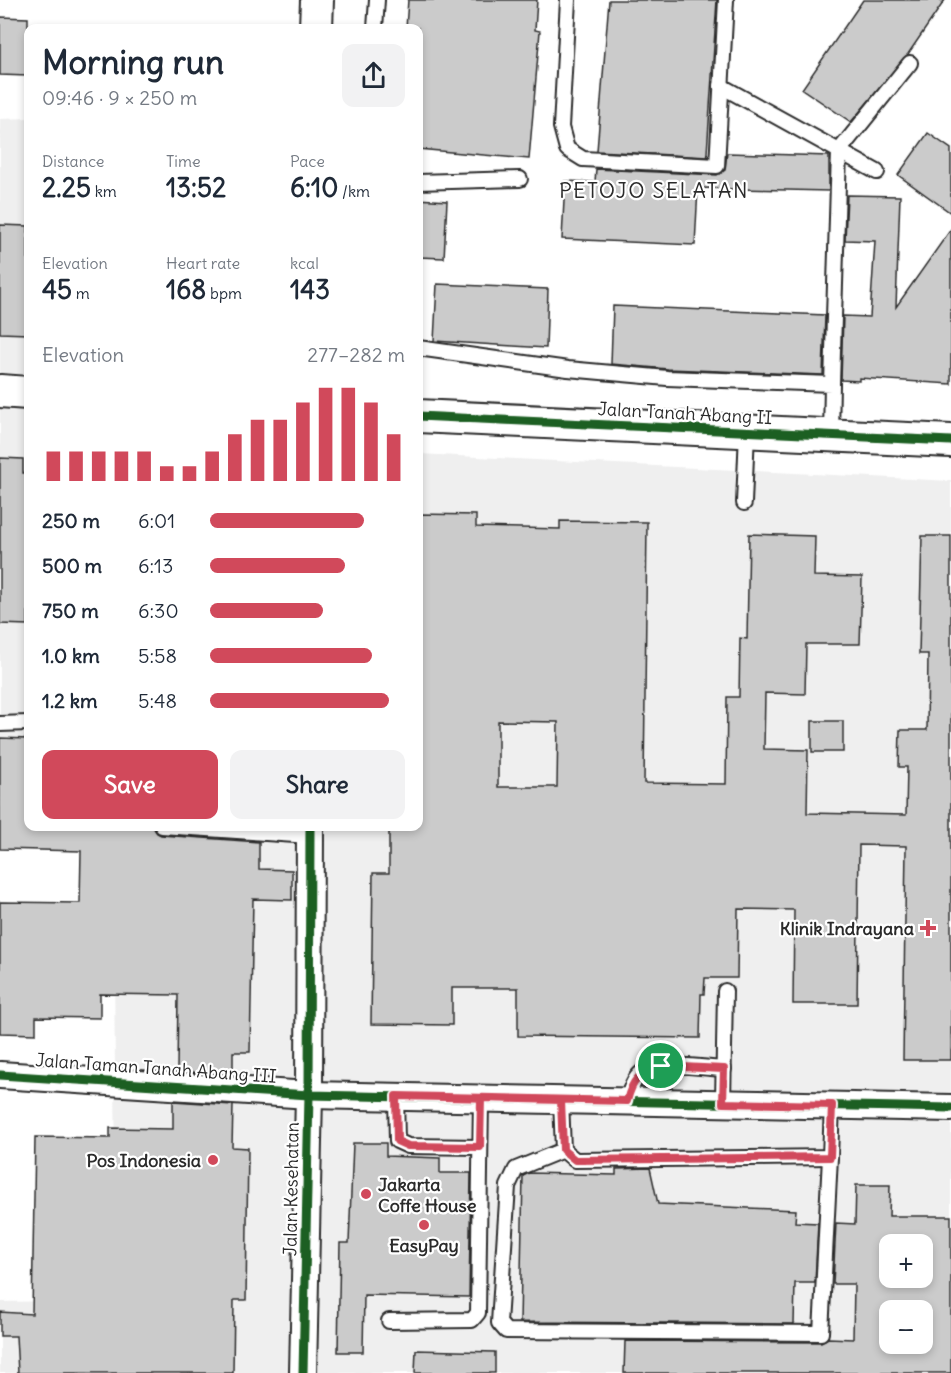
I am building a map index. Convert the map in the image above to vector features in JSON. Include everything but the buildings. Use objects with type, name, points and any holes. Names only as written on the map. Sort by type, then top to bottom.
[{"type":"street","points":[[316,24],[317,0]]},
{"type":"street","points":[[0,392],[24,393]]},
{"type":"street","name":"Jalan Tanah Abang II","points":[[423,416],[951,441]]},
{"type":"street","name":"Jalan Kesehatan","points":[[303,1373],[309,1095],[310,831]]},
{"type":"street","name":"Jalan Taman Tanah Abang III","points":[[0,1075],[309,1095],[951,1108]]},
{"type":"lane","points":[[375,24],[377,0]]},
{"type":"lane","points":[[568,0],[561,127],[567,149],[583,159],[717,166],[726,0]]},
{"type":"lane","points":[[831,436],[839,151],[910,63]]},
{"type":"lane","points":[[721,86],[877,172]]},
{"type":"lane","points":[[423,182],[520,179]]},
{"type":"lane","points":[[423,349],[590,371],[668,378],[832,384]]},
{"type":"lane","points":[[744,503],[747,432]]},
{"type":"lane","points":[[0,724],[24,723]]},
{"type":"lane","points":[[723,1103],[725,991]]},
{"type":"lane","points":[[627,1101],[631,1086],[642,1071],[661,1066],[724,1069]]},
{"type":"lane","points":[[396,1096],[397,1141],[408,1146],[480,1147]]},
{"type":"lane","points":[[389,1321],[472,1320],[478,1313],[481,1098]]},
{"type":"lane","points":[[561,1100],[563,1150],[575,1160],[830,1157]]},
{"type":"lane","points":[[563,1150],[516,1169],[508,1186],[499,1323],[506,1331],[821,1333],[832,1105]]},
{"type":"shaded area","points":[[24,118],[24,831],[423,831],[423,454],[951,481],[951,1373],[0,1373],[0,1302],[117,1300],[113,847],[0,839],[0,119]]},
{"type":"cycle path","points":[[423,416],[951,441]]},
{"type":"cycle path","points":[[303,1373],[309,1095],[310,831]]},
{"type":"cycle path","points":[[0,1075],[309,1095],[951,1108]]},
{"type":"place","name":"Klinik Indrayana","points":[[928,928]]},
{"type":"place","name":"Pos Indonesia","points":[[213,1160]]},
{"type":"place","name":"Jakarta Coffe House","points":[[366,1194]]},
{"type":"place","name":"EasyPay","points":[[424,1225]]},
{"type":"district","name":"PETOJO SELATAN","points":[[654,190]]},
{"type":"route","points":[[661,1066],[724,1069],[723,1103],[832,1105],[830,1157],[575,1160],[563,1150],[561,1100],[481,1098],[480,1147],[408,1146],[397,1141],[396,1096],[627,1101],[631,1086],[642,1071],[661,1066]]}]
